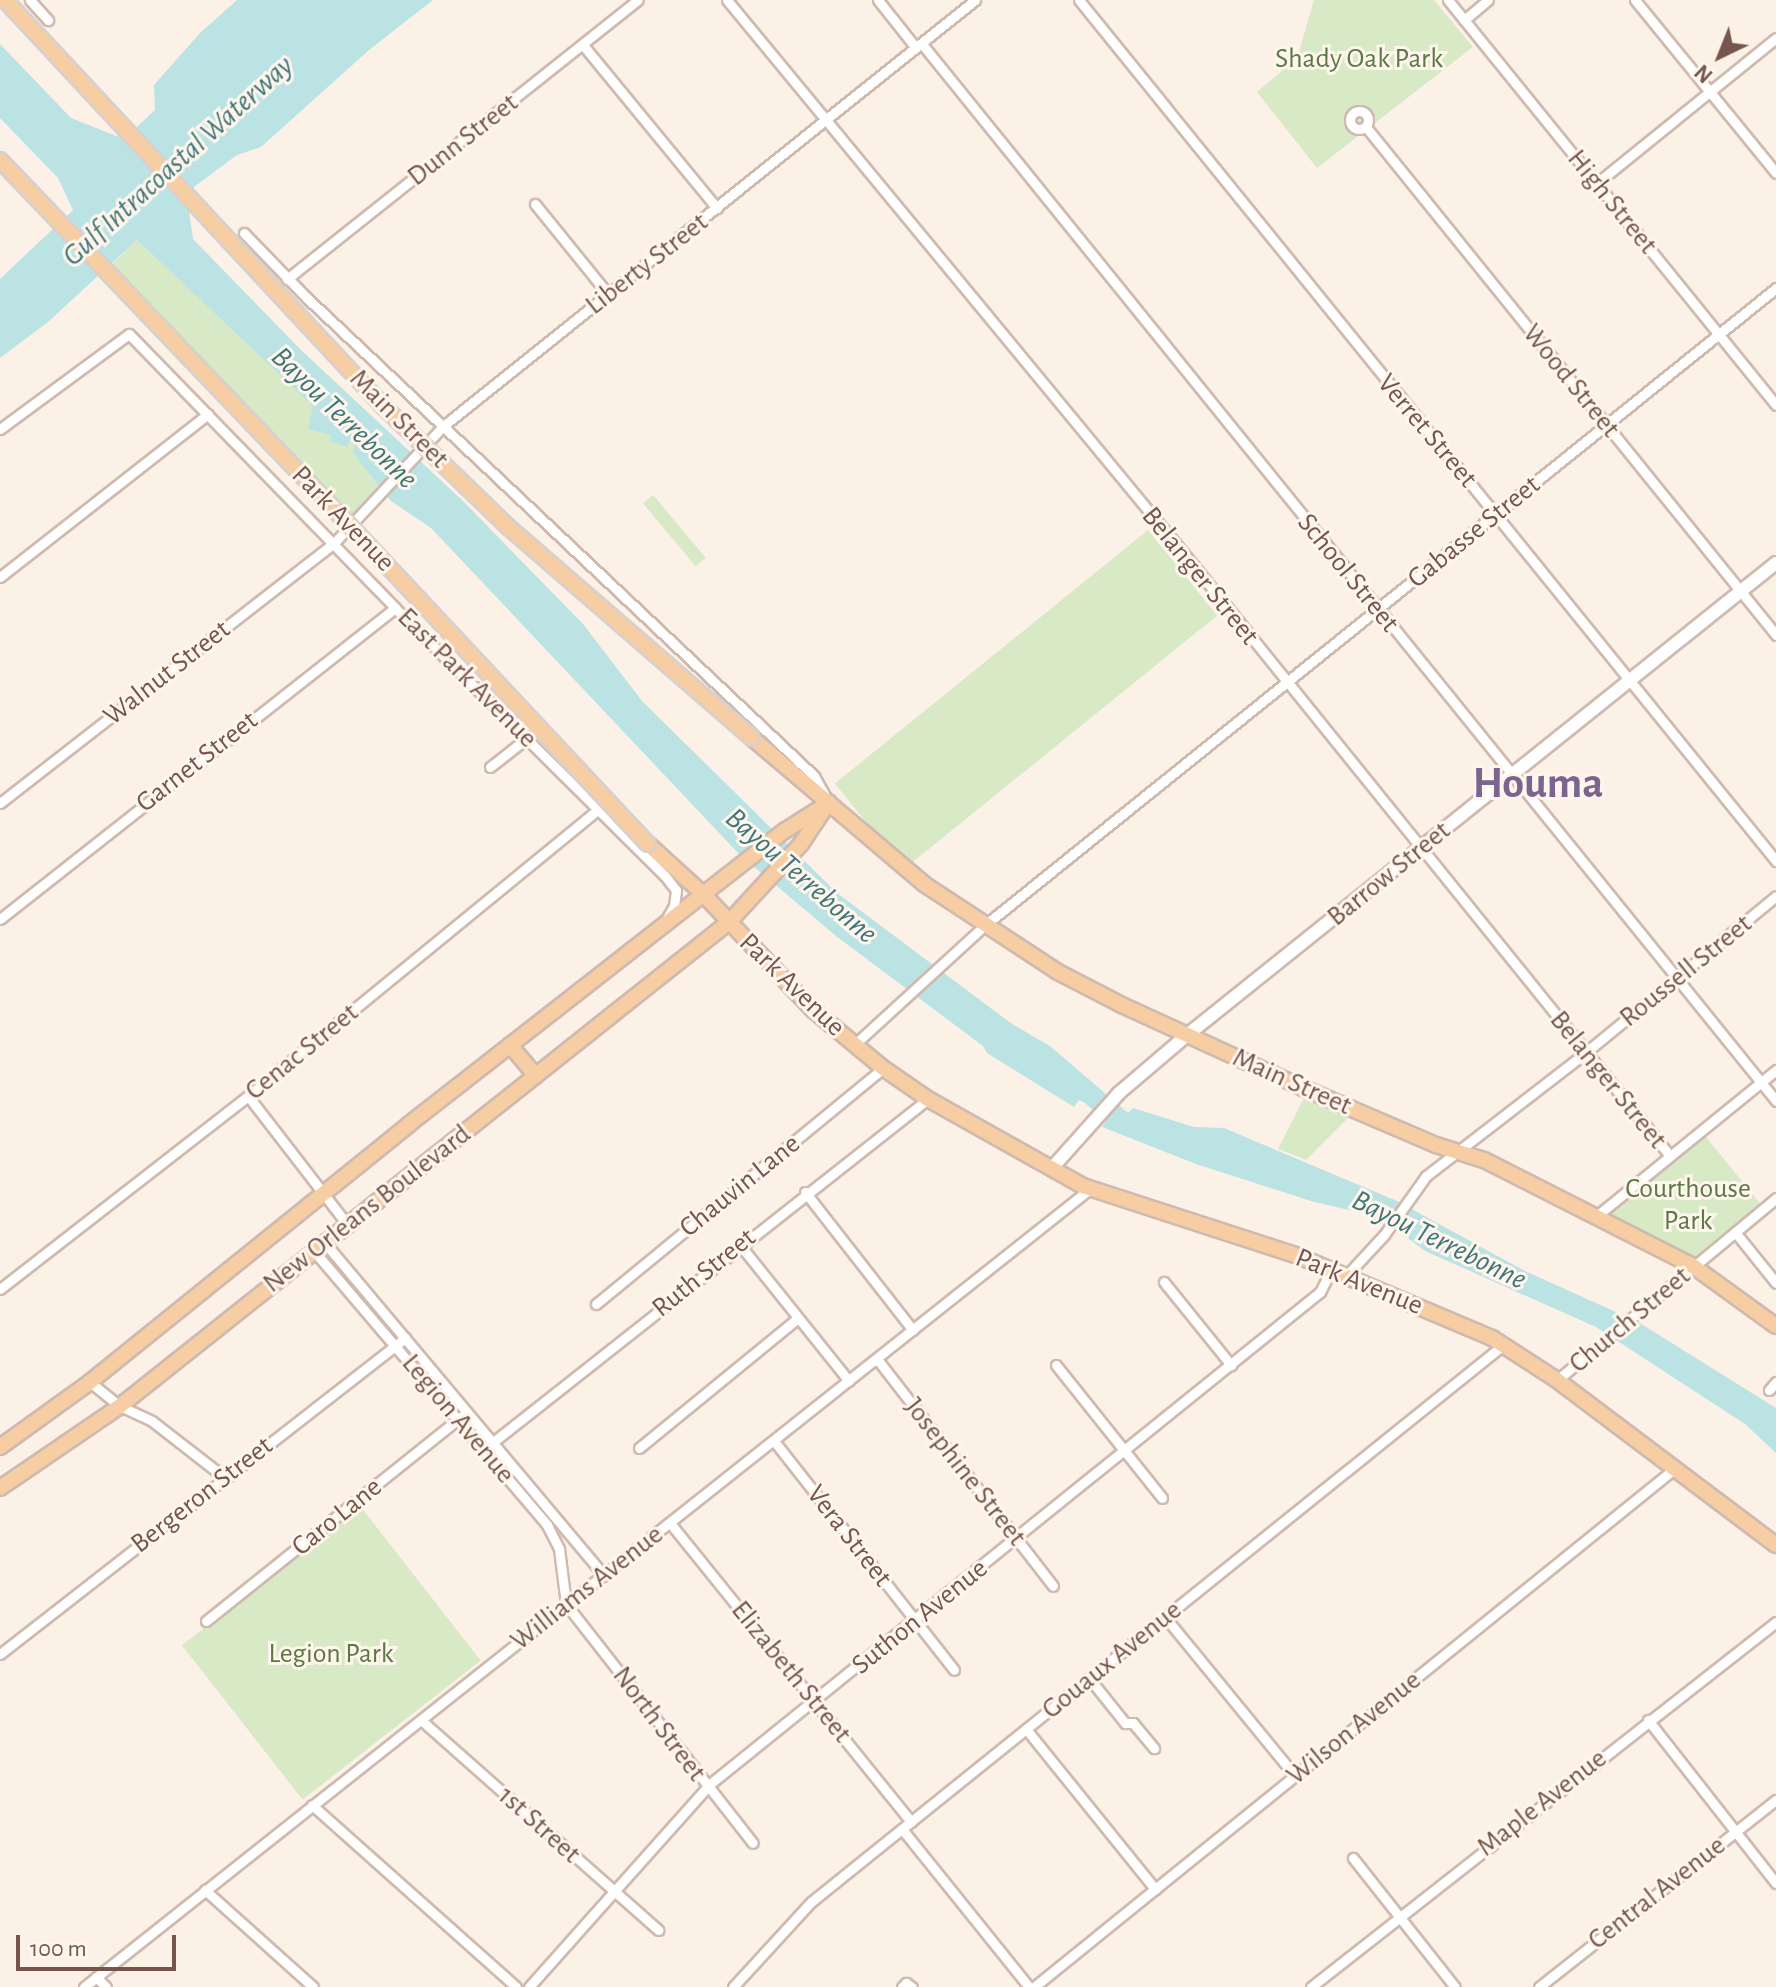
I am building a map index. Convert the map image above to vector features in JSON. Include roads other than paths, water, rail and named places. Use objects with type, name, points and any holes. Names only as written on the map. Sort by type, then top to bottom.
[{"type":"main road","name":"Main Street","points":[[5,0],[385,408],[506,525],[924,884],[1058,972],[1186,1036],[1456,1152],[1484,1160],[1693,1266],[1776,1326]]},
{"type":"main road","name":"Park Avenue","points":[[0,160],[365,541],[648,844],[704,895],[812,1009],[883,1068],[928,1099],[1091,1188],[1331,1270],[1503,1345],[1557,1380],[1776,1545]]},
{"type":"main road","name":"Barrow Street","points":[[1052,1168],[1119,1093],[1186,1036],[1776,563]]},
{"type":"main road","name":"New Orleans Boulevard","points":[[0,1447],[90,1382],[510,1045],[786,830],[829,802]]},
{"type":"main road","name":"New Orleans Boulevard","points":[[0,1488],[120,1406],[729,922],[801,844],[829,802]]},
{"type":"main road","points":[[510,1045],[536,1076]]},
{"type":"street","points":[[30,0],[48,20]]},
{"type":"street","name":"Dunn Street","points":[[287,279],[638,0]]},
{"type":"street","name":"Belanger Street","points":[[727,0],[824,123],[1194,566],[1284,682],[1670,1156]]},
{"type":"street","name":"School Street","points":[[878,0],[919,46],[1513,774],[1776,1101]]},
{"type":"street","name":"Liberty Street","points":[[334,543],[442,427],[975,0]]},
{"type":"street","name":"Verret Street","points":[[1079,0],[1776,861]]},
{"type":"street","name":"High Street","points":[[1448,0],[1776,405]]},
{"type":"street","points":[[1464,20],[1488,0]]},
{"type":"street","points":[[1635,0],[1776,173]]},
{"type":"street","points":[[1597,183],[1776,38]]},
{"type":"street","points":[[583,45],[717,208]]},
{"type":"street","name":"Wood Street","points":[[1366,127],[1776,635]]},
{"type":"street","points":[[535,204],[608,294]]},
{"type":"street","name":"Main Street","points":[[244,233],[287,279],[442,427],[814,776],[829,802]]},
{"type":"street","name":"Gabasse Street","points":[[854,1045],[985,925],[1776,288]]},
{"type":"street","name":"East Park Avenue","points":[[0,429],[129,334],[395,608],[600,808],[676,890],[674,906],[662,927]]},
{"type":"street","points":[[0,577],[208,414]]},
{"type":"street","name":"Walnut Street","points":[[0,803],[334,543]]},
{"type":"street","name":"Garnet Street","points":[[0,919],[395,608]]},
{"type":"street","points":[[490,767],[527,738]]},
{"type":"street","name":"Cenac Street","points":[[0,1289],[248,1096],[600,808]]},
{"type":"street","name":"Roussell Street","points":[[1346,1276],[1384,1235],[1426,1176],[1585,1053],[1776,896]]},
{"type":"street","name":"Chauvin Lane","points":[[596,1304],[883,1068]]},
{"type":"street","points":[[1594,1218],[1776,1070]]},
{"type":"street","points":[[248,1096],[347,1224]]},
{"type":"street","name":"Ruth Street","points":[[483,1450],[805,1192],[928,1099]]},
{"type":"street","name":"Williams Avenue","points":[[84,1987],[1091,1188]]},
{"type":"street","points":[[805,1192],[913,1330]]},
{"type":"street","name":"Church Street","points":[[1557,1380],[1776,1198]]},
{"type":"street","points":[[1735,1232],[1776,1283]]},
{"type":"street","points":[[740,1245],[849,1381]]},
{"type":"street","name":"Legion Avenue","points":[[319,1247],[373,1300],[458,1420],[542,1519],[559,1549],[566,1604]]},
{"type":"street","name":"Legion Avenue","points":[[319,1247],[364,1308],[467,1412],[604,1575]]},
{"type":"street","name":"Suthon Avenue","points":[[529,1987],[707,1787],[1320,1292],[1331,1270]]},
{"type":"street","points":[[1164,1282],[1231,1365]]},
{"type":"street","points":[[364,1308],[373,1300]]},
{"type":"street","points":[[639,1448],[798,1318]]},
{"type":"street","name":"Bergeron Street","points":[[0,1654],[400,1341]]},
{"type":"street","name":"Gouaux Avenue","points":[[733,1987],[811,1902],[1503,1345]]},
{"type":"street","name":"Josephine Street","points":[[877,1359],[1053,1586]]},
{"type":"street","points":[[1056,1365],[1162,1498]]},
{"type":"street","points":[[90,1382],[120,1406],[152,1421],[224,1477]]},
{"type":"street","name":"Caro Lane","points":[[206,1621],[467,1412]]},
{"type":"street","name":"Vera Street","points":[[774,1441],[954,1670]]},
{"type":"street","name":"Wilson Avenue","points":[[1032,1987],[1048,1983],[1155,1889],[1674,1469]]},
{"type":"street","points":[[542,1519],[551,1512]]},
{"type":"street","name":"Elizabeth Street","points":[[670,1523],[911,1822]]},
{"type":"street","name":"North Street","points":[[566,1604],[753,1843]]},
{"type":"street","points":[[1165,1617],[1295,1776]]},
{"type":"street","name":"Maple Avenue","points":[[1311,1987],[1776,1622]]},
{"type":"street","points":[[1089,1678],[1125,1723],[1133,1723],[1154,1748]]},
{"type":"street","name":"1st Street","points":[[421,1720],[658,1930]]},
{"type":"street","points":[[1648,1720],[1776,1883]]},
{"type":"street","points":[[1026,1729],[1155,1889]]},
{"type":"street","name":"Central Avenue","points":[[1539,1987],[1776,1800]]},
{"type":"street","points":[[312,1805],[516,1987]]},
{"type":"street","points":[[902,1829],[1032,1987]]},
{"type":"street","points":[[1353,1858],[1455,1987]]},
{"type":"street","points":[[205,1890],[313,1987]]},
{"type":"street","points":[[96,1977],[106,1987]]},
{"type":"street","points":[[902,1987],[906,1983],[912,1987]]},
{"type":"water","points":[[237,0],[433,0],[369,50],[261,147],[237,155],[194,187],[189,211],[193,239],[301,350],[463,501],[583,624],[642,701],[837,893],[1012,1024],[1050,1046],[1128,1113],[1133,1108],[1194,1127],[1224,1128],[1397,1201],[1525,1271],[1638,1322],[1776,1408],[1776,1453],[1745,1424],[1596,1327],[1425,1251],[1380,1217],[1314,1202],[1196,1164],[1102,1127],[1106,1121],[1085,1103],[1079,1100],[1074,1107],[987,1053],[983,1046],[836,936],[739,854],[431,528],[391,501],[353,453],[355,441],[350,440],[348,447],[330,442],[331,435],[308,429],[313,406],[137,240],[48,322],[0,358],[0,279],[73,210],[58,178],[0,118],[0,44],[71,118],[124,139],[155,110],[154,85],[200,33]]},
{"type":"district","name":"Houma","points":[[1538,784]]},
{"type":"park label","name":"Shady Oak Park","points":[[1359,59]]},
{"type":"park label","name":"Courthouse Park","points":[[1688,1205]]},
{"type":"park label","name":"Legion Park","points":[[331,1654]]},
{"type":"water label","name":"Gulf Intracoastal Waterway","points":[[178,161]]},
{"type":"water label","name":"Bayou Terrebonne","points":[[344,418]]},
{"type":"water label","name":"Bayou Terrebonne","points":[[801,876]]},
{"type":"water label","name":"Bayou Terrebonne","points":[[1439,1240]]}]
